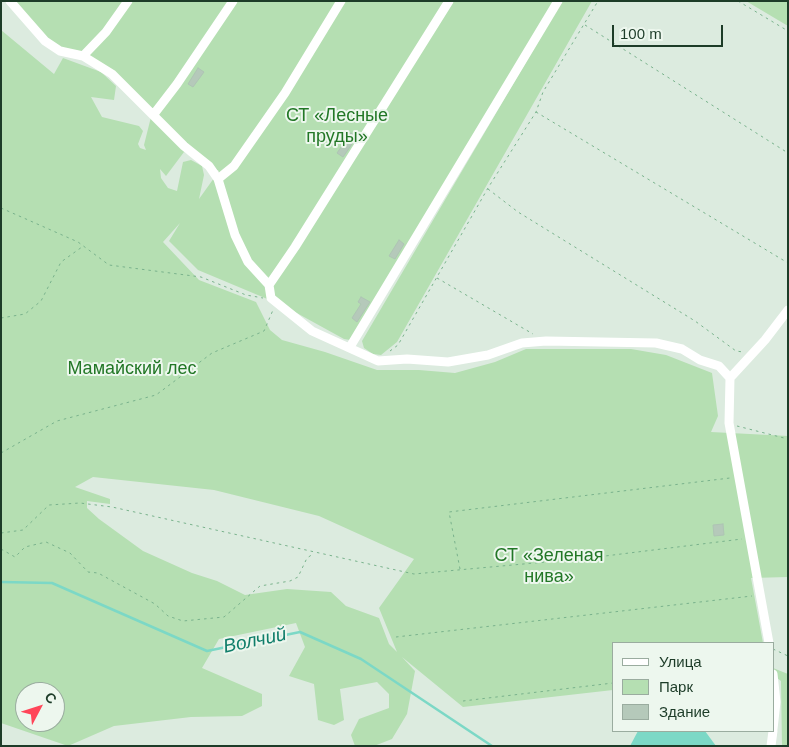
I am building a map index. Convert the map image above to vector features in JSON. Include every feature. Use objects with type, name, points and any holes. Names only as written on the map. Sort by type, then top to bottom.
[{"type":"street","points":[[10,1],[45,41],[60,51],[83,56],[112,74],[184,146],[209,166],[218,179],[235,235],[248,262],[269,284],[273,300],[312,331],[378,361],[407,359],[448,362],[488,355],[522,343],[546,341],[656,342],[682,349],[700,360],[719,366],[730,378]]},
{"type":"street","points":[[83,56],[106,32],[128,1]]},
{"type":"street","points":[[154,114],[178,84],[233,1]]},
{"type":"street","points":[[218,179],[234,166],[279,101],[341,1]]},
{"type":"street","points":[[269,284],[295,247],[449,1]]},
{"type":"street","points":[[350,347],[558,1]]},
{"type":"street","points":[[769,642],[729,424],[728,391],[730,378],[788,310]]},
{"type":"street","points":[[774,683],[776,702],[774,721]]},
{"type":"street","points":[[770,746],[773,732]]},
{"type":"path","points":[[378,361],[398,345],[488,188],[536,112],[543,92],[598,1]]},
{"type":"path","points":[[738,1],[788,31]]},
{"type":"path","points":[[585,25],[788,153]]},
{"type":"path","points":[[536,112],[788,263]]},
{"type":"path","points":[[488,188],[518,212],[695,321],[736,351],[752,354]]},
{"type":"path","points":[[1,208],[83,246],[110,265],[201,277],[246,295],[273,300],[264,331],[212,353],[156,395],[57,421],[1,452]]},
{"type":"path","points":[[1,318],[25,314],[41,300],[61,262],[83,246]]},
{"type":"path","points":[[437,277],[546,341]]},
{"type":"path","points":[[729,424],[788,439]]},
{"type":"path","points":[[460,570],[449,512],[738,477]]},
{"type":"path","points":[[1,533],[23,530],[49,505],[80,503],[112,507],[414,574],[589,558],[750,538]]},
{"type":"path","points":[[1,548],[15,557],[25,547],[46,542],[70,554],[88,572],[98,573],[155,604],[168,616],[183,621],[224,617],[260,586],[290,581],[298,577],[307,558],[314,553]]},
{"type":"path","points":[[396,637],[760,595]]},
{"type":"path","points":[[774,649],[788,656]]},
{"type":"path","points":[[464,701],[612,682]]},
{"type":"green space","points":[[13,1],[555,1],[356,341],[344,339],[284,306],[198,270],[169,241],[180,223],[163,242],[199,280],[256,302],[270,330],[282,340],[325,352],[377,370],[419,370],[455,373],[495,362],[526,349],[631,349],[666,355],[712,373],[718,416],[711,432],[788,436],[788,577],[751,578],[763,642],[612,642],[612,690],[463,707],[402,657],[415,671],[407,714],[392,739],[374,746],[355,746],[351,735],[359,719],[389,708],[389,694],[377,682],[340,689],[344,720],[334,725],[318,720],[314,684],[289,676],[305,647],[296,623],[219,639],[202,668],[262,694],[262,706],[242,716],[191,717],[114,726],[68,746],[27,732],[65,732],[65,682],[15,682],[15,728],[1,723],[1,30],[54,74],[63,58],[101,72],[116,86],[114,100],[91,97],[102,117],[139,126],[143,131],[138,144],[140,148],[146,150],[144,145],[153,109],[81,54],[61,49],[47,40]],"holes":[[[184,152],[219,171],[199,199],[204,175],[202,166],[191,160],[183,162],[177,191],[168,188],[161,178],[160,169],[166,176]],[[93,477],[214,490],[319,516],[414,559],[379,608],[397,652],[389,644],[379,618],[346,606],[331,592],[287,589],[245,595],[217,581],[192,573],[143,551],[87,508],[87,501],[110,504],[110,499],[75,487]]]},
{"type":"green space","points":[[562,1],[592,1],[397,342],[381,355],[373,354],[364,348],[362,341]]},
{"type":"green space","points":[[746,1],[788,1],[788,26]]},
{"type":"green space","points":[[774,668],[788,674],[788,746],[782,746],[781,681],[774,676]]},
{"type":"water","points":[[637,732],[706,732],[716,746],[630,746]]},
{"type":"building","points":[[198,68],[204,72],[193,87],[188,84]]},
{"type":"building","points":[[351,133],[357,137],[343,157],[337,153]]},
{"type":"building","points":[[399,240],[404,244],[395,259],[389,256]]},
{"type":"building","points":[[361,297],[370,302],[357,322],[352,318],[361,304],[358,302]]},
{"type":"building","points":[[723,524],[724,535],[714,536],[713,525]]},
{"type":"waterway","name":"Волчий","points":[[1,582],[52,583],[207,651],[300,632],[361,659],[492,746]]},
{"type":"park label","name":"СТ «Лесные пруды»","points":[[337,126]]},
{"type":"park label","name":"Мамайский лес","points":[[132,369]]},
{"type":"park label","name":"СТ «Зеленая нива»","points":[[549,566]]}]
